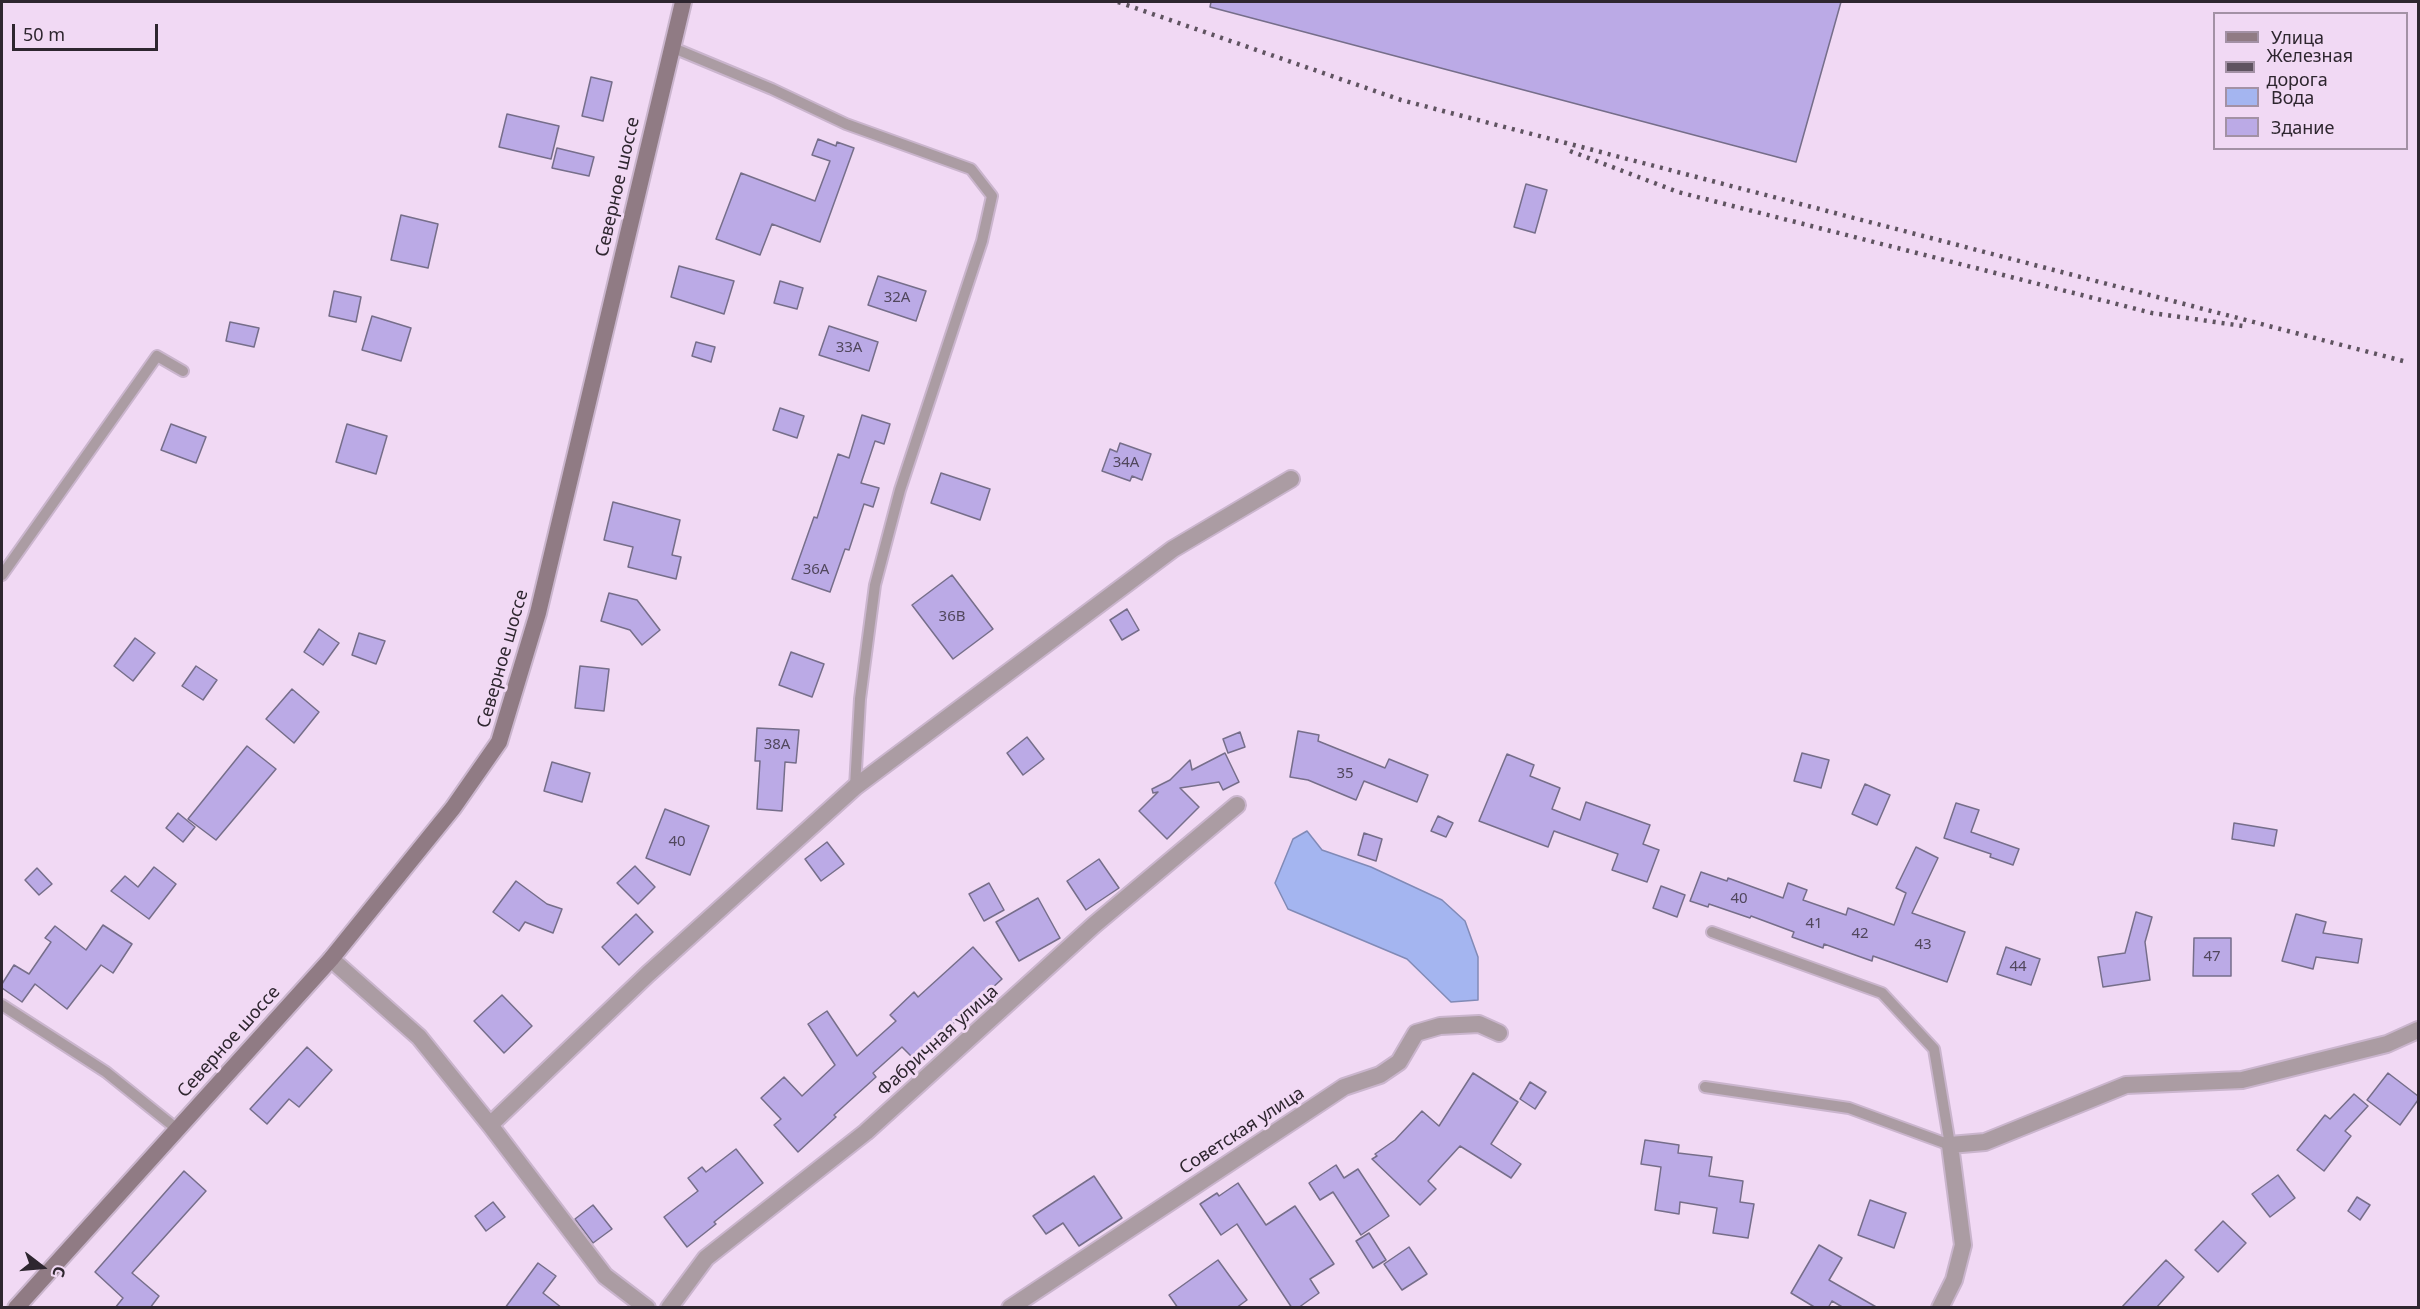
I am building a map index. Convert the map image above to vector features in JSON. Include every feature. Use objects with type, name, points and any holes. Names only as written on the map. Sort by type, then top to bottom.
[{"type":"main road","name":"Северное шоссе","points":[[16,1308],[331,959],[453,808],[499,742],[538,613],[683,2]]},
{"type":"street","points":[[490,1125],[648,974],[855,787],[1173,549],[1292,479]]},
{"type":"street","name":"Фабричная улица","points":[[669,1308],[706,1258],[866,1132],[1094,926],[1237,806]]},
{"type":"street","points":[[331,959],[419,1036],[605,1276],[647,1308]]},
{"type":"street","name":"Советская улица","points":[[1010,1308],[1344,1087],[1380,1075],[1399,1062],[1416,1032],[1440,1026],[1479,1024],[1499,1032]]},
{"type":"street","points":[[1940,1308],[1954,1280],[1963,1245],[1950,1145],[1985,1142],[2126,1085],[2242,1080],[2387,1044],[2418,1030]]},
{"type":"lane","points":[[671,47],[771,89],[846,124],[971,169],[992,196],[982,241],[900,490],[875,585],[860,699],[855,787]]},
{"type":"lane","points":[[2,575],[157,356],[183,371]]},
{"type":"lane","points":[[1705,1087],[1849,1108],[1950,1145],[1934,1049],[1882,993],[1712,932]]},
{"type":"lane","points":[[2,1005],[106,1072],[177,1129]]},
{"type":"water","points":[[1307,831],[1322,850],[1371,867],[1442,900],[1465,921],[1478,957],[1478,1000],[1451,1002],[1407,959],[1288,909],[1275,883],[1293,839]]},
{"type":"building","points":[[1211,2],[1841,2],[1796,162],[1210,7]]},
{"type":"building","points":[[591,77],[612,82],[603,121],[582,116]]},
{"type":"building","points":[[507,114],[559,126],[551,159],[499,147]]},
{"type":"building","points":[[818,139],[836,146],[837,142],[854,148],[820,242],[772,224],[760,255],[716,239],[741,173],[815,201],[830,161],[812,155]]},
{"type":"building","points":[[557,148],[594,157],[589,176],[552,168]]},
{"type":"building","points":[[1526,184],[1547,190],[1535,233],[1514,227]]},
{"type":"building","points":[[401,215],[438,224],[428,268],[391,260]]},
{"type":"building","points":[[679,266],[734,281],[724,314],[671,297]]},
{"type":"building","points":[[878,276],[926,291],[916,321],[868,305]]},
{"type":"building","points":[[780,281],[803,288],[797,309],[774,303]]},
{"type":"building","points":[[334,291],[361,297],[356,322],[329,316]]},
{"type":"building","points":[[372,316],[411,328],[401,361],[362,350]]},
{"type":"building","points":[[230,322],[259,328],[254,347],[226,341]]},
{"type":"building","points":[[829,326],[878,342],[869,371],[819,355]]},
{"type":"building","points":[[696,342],[715,347],[711,362],[692,356]]},
{"type":"building","points":[[780,408],[804,416],[797,438],[773,430]]},
{"type":"building","points":[[862,415],[890,424],[884,444],[875,441],[861,483],[879,488],[873,507],[864,504],[849,550],[845,549],[830,592],[792,579],[814,517],[817,518],[838,454],[849,458]]},
{"type":"building","points":[[171,424],[206,437],[196,463],[161,450]]},
{"type":"building","points":[[347,424],[387,436],[376,474],[336,462]]},
{"type":"building","points":[[1120,443],[1151,454],[1142,480],[1132,476],[1130,481],[1102,471],[1110,449],[1117,452]]},
{"type":"building","points":[[941,473],[990,489],[980,520],[931,503]]},
{"type":"building","points":[[613,502],[680,520],[672,555],[681,557],[676,579],[628,567],[633,547],[604,540]]},
{"type":"building","points":[[952,575],[993,629],[953,659],[912,605]]},
{"type":"building","points":[[609,593],[637,600],[660,630],[642,645],[630,630],[601,621]]},
{"type":"building","points":[[1127,609],[1139,630],[1122,640],[1110,620]]},
{"type":"building","points":[[319,629],[339,643],[323,665],[304,652]]},
{"type":"building","points":[[359,633],[385,641],[376,664],[352,655]]},
{"type":"building","points":[[135,638],[155,653],[133,681],[114,666]]},
{"type":"building","points":[[791,652],[824,664],[812,697],[779,685]]},
{"type":"building","points":[[196,666],[217,680],[203,700],[182,686]]},
{"type":"building","points":[[580,666],[609,669],[604,711],[575,708]]},
{"type":"building","points":[[292,689],[319,712],[294,743],[266,719]]},
{"type":"building","points":[[757,728],[799,730],[796,763],[785,762],[782,811],[757,809],[760,761],[755,761]]},
{"type":"building","points":[[1298,731],[1319,735],[1318,741],[1385,768],[1389,759],[1428,775],[1417,802],[1364,781],[1356,800],[1308,780],[1290,777]]},
{"type":"building","points":[[1240,732],[1245,747],[1228,753],[1223,739]]},
{"type":"building","points":[[1027,737],[1044,759],[1023,775],[1007,753]]},
{"type":"building","points":[[247,746],[276,769],[216,840],[188,819]]},
{"type":"building","points":[[1225,753],[1239,782],[1223,790],[1219,782],[1180,788],[1199,807],[1167,839],[1139,811],[1158,792],[1153,793],[1152,789],[1170,780],[1190,760],[1192,770]]},
{"type":"building","points":[[1802,753],[1829,760],[1821,788],[1794,781]]},
{"type":"building","points":[[1507,754],[1534,765],[1530,776],[1560,788],[1552,809],[1580,820],[1586,802],[1650,825],[1643,844],[1659,850],[1647,882],[1612,870],[1618,854],[1554,831],[1548,847],[1479,821]]},
{"type":"building","points":[[552,762],[590,773],[582,802],[544,791]]},
{"type":"building","points":[[1865,784],[1890,795],[1877,825],[1852,814]]},
{"type":"building","points":[[1956,803],[1979,810],[1971,832],[2019,849],[2013,865],[1990,857],[1991,854],[1944,838]]},
{"type":"building","points":[[665,809],[709,826],[690,875],[646,858]]},
{"type":"building","points":[[178,813],[195,827],[183,842],[166,828]]},
{"type":"building","points":[[1438,816],[1453,823],[1446,837],[1431,831]]},
{"type":"building","points":[[2234,823],[2277,830],[2274,846],[2232,839]]},
{"type":"building","points":[[1364,833],[1382,839],[1376,861],[1358,855]]},
{"type":"building","points":[[827,842],[844,864],[821,881],[805,859]]},
{"type":"building","points":[[1916,847],[1938,858],[1912,913],[1965,932],[1947,982],[1873,956],[1872,961],[1824,944],[1823,948],[1792,937],[1794,932],[1751,916],[1750,918],[1709,904],[1708,907],[1690,901],[1701,872],[1727,881],[1728,878],[1783,898],[1788,883],[1807,890],[1803,900],[1846,915],[1848,908],[1894,925],[1906,893],[1896,888]]},
{"type":"building","points":[[1099,859],[1119,888],[1086,910],[1067,881]]},
{"type":"building","points":[[635,866],[655,887],[638,904],[617,883]]},
{"type":"building","points":[[154,867],[176,884],[149,919],[111,891],[125,876],[138,887]]},
{"type":"building","points":[[37,868],[52,884],[39,895],[25,880]]},
{"type":"building","points":[[516,881],[547,904],[562,909],[553,933],[525,922],[519,931],[493,912]]},
{"type":"building","points":[[989,883],[1004,910],[984,921],[969,894]]},
{"type":"building","points":[[1661,886],[1685,895],[1677,917],[1653,908]]},
{"type":"building","points":[[1038,898],[1060,938],[1019,961],[996,922]]},
{"type":"building","points":[[2136,912],[2152,917],[2145,942],[2150,980],[2103,987],[2098,957],[2125,953]]},
{"type":"building","points":[[636,914],[653,932],[619,965],[602,947]]},
{"type":"building","points":[[2296,914],[2326,922],[2323,933],[2362,939],[2358,963],[2316,957],[2313,969],[2282,961]]},
{"type":"building","points":[[103,925],[132,944],[113,973],[101,965],[67,1009],[35,984],[22,1002],[2,988],[2,984],[14,965],[29,974],[51,942],[45,938],[55,926],[86,950]]},
{"type":"building","points":[[2194,938],[2231,938],[2231,976],[2193,976]]},
{"type":"building","points":[[973,947],[1002,979],[914,1059],[902,1047],[873,1073],[876,1077],[798,1152],[774,1125],[781,1119],[761,1098],[784,1077],[802,1096],[835,1065],[808,1024],[827,1011],[857,1056],[896,1021],[890,1015],[914,992],[918,997]]},
{"type":"building","points":[[2006,947],[2040,959],[2031,985],[1997,974]]},
{"type":"building","points":[[502,995],[532,1026],[504,1053],[474,1021]]},
{"type":"building","points":[[307,1047],[332,1070],[299,1107],[289,1099],[267,1124],[250,1109]]},
{"type":"building","points":[[1473,1073],[1518,1102],[1491,1144],[1521,1164],[1511,1178],[1460,1146],[1428,1181],[1436,1189],[1420,1205],[1372,1159],[1377,1156],[1375,1154],[1395,1140],[1422,1111],[1439,1126]]},
{"type":"building","points":[[2388,1073],[2418,1096],[2418,1100],[2400,1125],[2367,1100]]},
{"type":"building","points":[[1530,1082],[1546,1092],[1535,1109],[1520,1099]]},
{"type":"building","points":[[2354,1094],[2368,1106],[2345,1131],[2351,1136],[2324,1171],[2297,1150],[2325,1115],[2330,1119]]},
{"type":"building","points":[[1645,1140],[1679,1145],[1678,1153],[1712,1157],[1709,1176],[1743,1181],[1740,1202],[1754,1204],[1748,1238],[1713,1233],[1717,1208],[1680,1202],[1679,1214],[1655,1210],[1661,1167],[1641,1164]]},
{"type":"building","points":[[736,1149],[763,1183],[687,1247],[664,1217],[698,1191],[688,1178],[702,1167],[706,1172]]},
{"type":"building","points":[[1336,1165],[1344,1178],[1358,1169],[1389,1216],[1361,1235],[1333,1192],[1320,1200],[1309,1183]]},
{"type":"building","points":[[184,1171],[206,1191],[132,1273],[159,1296],[150,1308],[115,1308],[123,1298],[95,1272]]},
{"type":"building","points":[[2278,1175],[2295,1198],[2270,1217],[2252,1194]]},
{"type":"building","points":[[1094,1176],[1122,1218],[1079,1246],[1063,1223],[1046,1234],[1033,1216]]},
{"type":"building","points":[[1238,1183],[1266,1225],[1295,1206],[1334,1264],[1310,1279],[1319,1293],[1298,1308],[1292,1308],[1237,1224],[1221,1235],[1200,1204],[1217,1193],[1219,1196]]},
{"type":"building","points":[[2357,1197],[2370,1205],[2360,1220],[2348,1211]]},
{"type":"building","points":[[1870,1200],[1906,1213],[1894,1248],[1858,1235]]},
{"type":"building","points":[[493,1202],[505,1217],[486,1231],[475,1216]]},
{"type":"building","points":[[593,1205],[612,1229],[593,1243],[575,1219]]},
{"type":"building","points":[[2223,1221],[2246,1243],[2218,1272],[2195,1250]]},
{"type":"building","points":[[1369,1233],[1386,1260],[1373,1268],[1356,1241]]},
{"type":"building","points":[[1819,1245],[1842,1258],[1829,1280],[1878,1308],[1844,1308],[1832,1301],[1828,1308],[1816,1308],[1791,1293]]},
{"type":"building","points":[[1409,1247],[1427,1274],[1402,1290],[1384,1264]]},
{"type":"building","points":[[1218,1260],[1247,1300],[1236,1308],[1178,1308],[1169,1295]]},
{"type":"building","points":[[2166,1260],[2184,1277],[2156,1308],[2121,1308]]},
{"type":"building","points":[[538,1263],[556,1276],[543,1293],[562,1308],[505,1308]]},
{"type":"railway","points":[[1118,2],[1401,100],[2407,362]]},
{"type":"railway","points":[[1570,151],[1678,192],[2152,313],[2243,326]]}]
